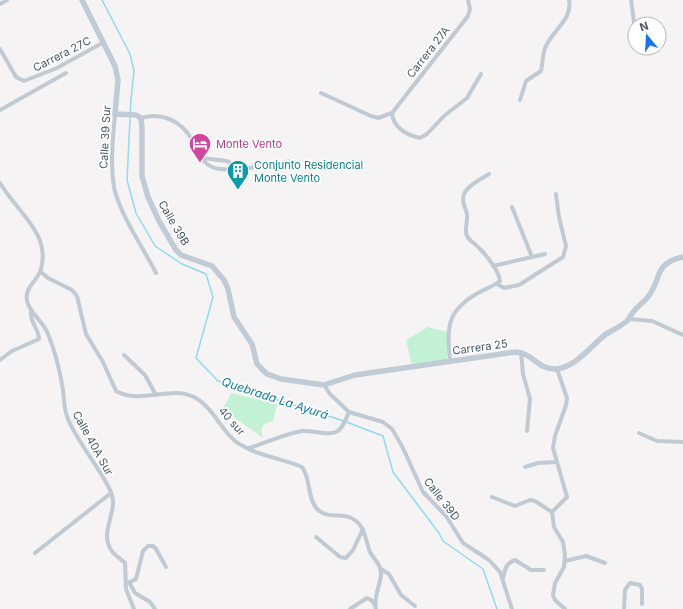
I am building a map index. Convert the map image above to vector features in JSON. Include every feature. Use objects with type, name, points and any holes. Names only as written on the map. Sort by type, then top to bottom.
[{"type":"street","points":[[0,4],[7,0]]},
{"type":"street","name":"Calle 39 Sur","points":[[82,0],[115,66],[118,80],[113,166],[114,188],[128,220],[156,273]]},
{"type":"street","name":"Carrera 27A","points":[[392,112],[468,16],[470,10],[468,0]]},
{"type":"street","points":[[520,100],[526,81],[541,71],[544,52],[548,41],[569,12],[569,0]]},
{"type":"street","points":[[632,0],[634,16]]},
{"type":"street","name":"Carrera 27C","points":[[0,49],[16,77],[24,81],[28,81],[57,68],[104,42]]},
{"type":"street","points":[[57,68],[61,73],[60,77]]},
{"type":"street","points":[[0,110],[66,73]]},
{"type":"street","points":[[321,93],[378,118],[392,112],[392,119],[400,129],[420,138],[427,134],[444,116],[467,98],[481,74]]},
{"type":"street","points":[[115,114],[160,116],[170,119],[189,134],[202,158],[207,164],[218,169],[291,162]]},
{"type":"street","name":"Calle 39B","points":[[138,116],[142,128],[141,164],[144,187],[159,222],[176,250],[181,255],[212,266],[224,280],[228,289],[234,317],[250,339],[257,364],[261,370],[281,379],[324,385]]},
{"type":"street","points":[[202,158],[227,161],[238,168]]},
{"type":"street","points":[[450,361],[448,342],[450,327],[456,308],[463,301],[497,284],[500,279],[493,266],[481,250],[468,238],[466,233],[467,217],[463,199],[466,191],[489,174]]},
{"type":"street","points":[[0,183],[2,189],[37,232],[42,251],[41,272],[28,291],[27,301],[31,311],[30,318],[39,334],[39,339],[12,351],[0,360]]},
{"type":"street","points":[[497,284],[504,288],[519,285],[564,257],[566,246],[559,217],[556,194]]},
{"type":"street","points":[[512,207],[532,257]]},
{"type":"street","points":[[493,266],[545,254]]},
{"type":"street","points":[[552,512],[567,497],[553,442],[567,398],[557,369],[573,362],[606,335],[629,319],[650,293],[662,266],[683,257]]},
{"type":"street","name":"40 sur","points":[[41,272],[44,276],[72,290],[77,296],[86,334],[103,362],[116,391],[129,396],[179,394],[195,398],[212,412],[234,440],[248,448],[302,467],[305,471],[311,496],[317,509],[322,513],[350,517],[363,528]]},
{"type":"street","name":"Calle 40A Sur","points":[[31,311],[44,326],[51,342],[68,420],[111,494],[112,512],[106,537],[112,552],[125,563],[125,582],[134,609]]},
{"type":"street","points":[[629,319],[652,321],[683,335]]},
{"type":"street","points":[[521,352],[523,374],[530,398],[527,431]]},
{"type":"street","name":"Carrera 25","points":[[324,385],[355,375],[500,353],[521,352],[529,356],[543,367],[557,369]]},
{"type":"street","points":[[124,355],[145,375],[156,395]]},
{"type":"street","points":[[248,448],[300,432],[311,430],[330,434],[341,428],[349,412],[330,394],[324,385]]},
{"type":"street","name":"Calle 39D","points":[[349,412],[383,422],[392,429],[402,446],[423,492],[446,516],[463,544],[494,565],[503,578],[512,609]]},
{"type":"street","points":[[639,433],[657,441],[683,442]]},
{"type":"street","points":[[525,467],[538,463],[557,462]]},
{"type":"street","points":[[35,553],[111,494]]},
{"type":"street","points":[[492,497],[515,506],[530,500],[535,501],[552,512],[554,527],[564,545],[565,561],[563,572],[555,583],[553,595],[554,600],[564,609]]},
{"type":"street","points":[[316,537],[340,557],[346,558],[353,550],[363,528]]},
{"type":"street","points":[[363,528],[370,552],[381,569],[389,574],[401,595],[415,606]]},
{"type":"street","points":[[125,582],[130,582],[136,579],[143,551],[148,546],[153,546],[156,549],[166,567]]},
{"type":"street","points":[[565,561],[586,556],[605,563]]},
{"type":"street","points":[[503,578],[507,565],[515,560],[521,562],[531,570],[544,570]]},
{"type":"street","points":[[376,607],[375,597],[381,569]]},
{"type":"street","points":[[130,582],[135,593],[150,602],[155,609]]},
{"type":"street","points":[[624,609],[625,590],[630,583],[640,585],[642,589],[642,604]]},
{"type":"street","points":[[350,609],[367,598],[371,600],[376,607]]},
{"type":"green space","points":[[428,327],[447,332],[447,360],[412,365],[406,340]]},
{"type":"green space","points":[[231,393],[277,404],[273,421],[264,424],[261,430],[263,438],[223,409]]},
{"type":"waterway","name":"Quebrada La Ayurá","points":[[102,0],[130,54],[134,71],[127,180],[136,213],[155,246],[182,264],[206,274],[213,297],[196,358],[218,381],[344,421],[383,436],[393,472],[439,533],[443,541],[483,569],[497,609]]},
{"type":"place","name":"Monte Vento","points":[[200,164]]},
{"type":"place","name":"Conjunto Residencial Monte Vento","points":[[238,190]]}]
